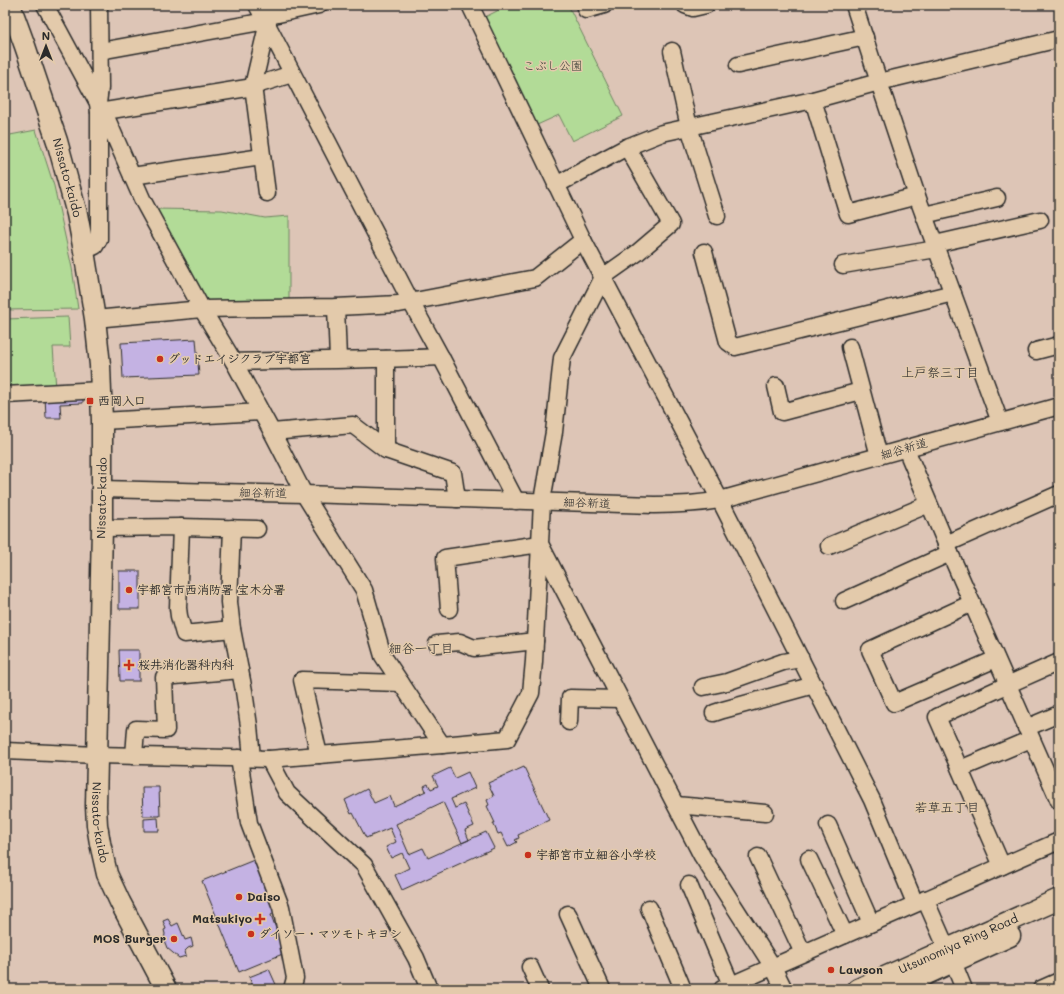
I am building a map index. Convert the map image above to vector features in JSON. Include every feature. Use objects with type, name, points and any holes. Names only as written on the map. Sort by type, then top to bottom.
[{"type":"main road","name":"Nissato-kaido","points":[[9,6],[25,46],[63,161],[84,251],[95,319],[100,365],[102,421],[102,528],[96,806],[97,825],[107,874],[120,902],[166,989]]},
{"type":"main road","points":[[1030,913],[1059,890]]},
{"type":"main road","name":"Utsunomiya Ring Road","points":[[894,989],[950,956],[1030,913],[1058,911]]},
{"type":"main road","name":"Utsunomiya Ring Road","points":[[858,989],[950,956],[1058,911]]},
{"type":"street","points":[[45,5],[100,108],[143,201],[202,309],[234,362],[304,494],[364,590],[384,656],[442,745]]},
{"type":"street","points":[[84,251],[96,246],[99,239],[99,5]]},
{"type":"street","points":[[257,5],[269,17],[292,74],[516,500]]},
{"type":"street","points":[[100,51],[269,17],[319,5]]},
{"type":"street","points":[[470,5],[583,240],[720,500],[801,659],[872,800],[920,901],[950,956],[964,989]]},
{"type":"street","points":[[586,10],[604,5]]},
{"type":"street","points":[[685,5],[692,8],[706,5]]},
{"type":"street","points":[[854,5],[917,196],[1000,422]]},
{"type":"street","points":[[267,193],[253,86],[269,17]]},
{"type":"street","points":[[738,65],[865,37]]},
{"type":"street","points":[[556,185],[627,147],[662,133],[813,100],[879,82],[1059,39]]},
{"type":"street","points":[[672,51],[689,127],[717,216]]},
{"type":"street","points":[[100,108],[246,88],[292,74]]},
{"type":"street","points":[[813,100],[848,214],[917,196]]},
{"type":"street","points":[[5,751],[97,755],[269,759],[507,739],[531,693],[542,501],[554,432],[562,358],[603,277],[637,253],[670,224],[627,147]]},
{"type":"street","points":[[132,176],[262,157]]},
{"type":"street","points":[[924,215],[997,198]]},
{"type":"street","points":[[843,265],[936,247],[1040,220]]},
{"type":"street","points":[[95,319],[126,319],[180,314],[202,309],[336,307],[399,304],[535,278],[583,240]]},
{"type":"street","points":[[704,252],[728,342],[735,347],[953,293]]},
{"type":"street","points":[[336,307],[338,359]]},
{"type":"street","points":[[1036,351],[1059,345]]},
{"type":"street","points":[[850,348],[879,456]]},
{"type":"street","points":[[234,362],[441,357]]},
{"type":"street","points":[[386,359],[386,450]]},
{"type":"street","points":[[776,386],[782,412],[861,391]]},
{"type":"street","points":[[5,395],[101,390]]},
{"type":"street","name":"細谷新道","points":[[102,489],[676,505],[720,500],[1059,406]]},
{"type":"street","points":[[102,421],[261,412]]},
{"type":"street","points":[[272,432],[353,425],[386,450],[453,473],[457,499]]},
{"type":"street","points":[[906,449],[1007,685],[1029,733],[1054,779],[1059,801]]},
{"type":"street","points":[[844,601],[1059,494]]},
{"type":"street","points":[[829,546],[929,504]]},
{"type":"street","points":[[102,528],[181,527],[257,529]]},
{"type":"street","points":[[181,527],[178,608],[184,634],[232,629]]},
{"type":"street","points":[[232,528],[229,602],[232,629],[248,719],[246,758],[249,822],[282,907],[295,978],[292,989]]},
{"type":"street","points":[[449,609],[445,558],[540,544]]},
{"type":"street","points":[[540,544],[702,856],[774,967],[784,989]]},
{"type":"street","points":[[972,603],[870,650],[894,703],[996,659]]},
{"type":"street","points":[[437,644],[460,642],[474,648],[535,641]]},
{"type":"street","points":[[703,688],[728,682],[783,662],[801,659]]},
{"type":"street","points":[[1002,866],[937,717],[1059,662]]},
{"type":"street","points":[[134,756],[136,729],[166,730],[164,677],[240,670]]},
{"type":"street","points":[[319,755],[302,680],[401,682]]},
{"type":"street","points":[[714,713],[814,685]]},
{"type":"street","points":[[569,722],[570,698],[620,699]]},
{"type":"street","points":[[960,769],[1029,733],[1059,714]]},
{"type":"street","points":[[269,759],[287,793],[364,865],[416,958],[429,989]]},
{"type":"street","points":[[676,805],[765,813]]},
{"type":"street","points":[[828,825],[871,923]]},
{"type":"street","points":[[689,885],[727,987],[1059,841]]},
{"type":"street","points":[[758,857],[803,954]]},
{"type":"street","points":[[809,859],[845,935]]},
{"type":"street","points":[[649,908],[683,989]]},
{"type":"street","points":[[568,914],[602,989]]},
{"type":"street","points":[[530,967],[540,989]]},
{"type":"street","points":[[1041,989],[1059,981]]},
{"type":"green space","name":"こぶし公園","points":[[509,5],[568,5],[623,116],[572,141],[559,115],[537,125],[483,18]]},
{"type":"green space","points":[[36,130],[54,186],[72,268],[78,309],[5,310],[5,136]]},
{"type":"green space","points":[[152,209],[222,210],[265,218],[289,216],[289,301],[205,302]]},
{"type":"green space","points":[[68,317],[70,347],[53,347],[56,389],[5,391],[5,319]]},
{"type":"building","name":"グッドエイジクラブ宇都宮","points":[[196,339],[199,375],[123,378],[121,343]]},
{"type":"building","points":[[83,394],[83,403],[60,404],[61,418],[46,418],[45,395]]},
{"type":"building","name":"宇都宮市西消防署 宝木分署","points":[[119,571],[140,571],[140,609],[119,609]]},
{"type":"building","name":"桜井消化器科内科","points":[[119,650],[139,650],[139,681],[120,681]]},
{"type":"building","points":[[524,767],[549,820],[518,835],[519,838],[515,840],[517,842],[508,847],[501,833],[498,834],[493,823],[495,823],[487,806],[489,805],[487,800],[494,796],[488,783]]},
{"type":"building","points":[[450,768],[455,778],[468,772],[475,788],[451,799],[455,808],[464,804],[474,826],[465,830],[469,840],[486,832],[494,848],[402,890],[395,875],[409,868],[402,853],[391,858],[386,847],[396,842],[390,828],[366,838],[353,813],[351,814],[345,800],[367,789],[374,803],[390,796],[394,806],[426,791],[424,786],[428,784],[431,789],[438,786],[433,776]],"holes":[[[443,802],[462,843],[428,858],[423,848],[409,854],[396,824]]]},
{"type":"building","points":[[142,787],[159,787],[160,816],[143,816]]},
{"type":"building","points":[[158,818],[159,831],[144,831],[144,819]]},
{"type":"building","name":"ダイソー・マツモトキヨシ","points":[[254,860],[276,912],[271,915],[285,953],[239,972],[202,881]]},
{"type":"building","name":"MOS Burger","points":[[168,919],[172,926],[178,923],[185,940],[191,938],[193,946],[185,951],[186,956],[179,958],[167,948],[164,940],[164,930],[166,929],[163,921]]},
{"type":"building","points":[[269,969],[278,989],[254,989],[249,977]]},
{"type":"place","name":"グッドエイジクラブ宇都宮","points":[[160,359]]},
{"type":"place","name":"西岡入口","points":[[90,401]]},
{"type":"place","name":"宇都宮市西消防署 宝木分署","points":[[129,590]]},
{"type":"place","name":"桜井消化器科内科","points":[[129,665]]},
{"type":"place","name":"宇都宮市立細谷小学校","points":[[528,855]]},
{"type":"place","name":"Daiso","points":[[239,897]]},
{"type":"place","name":"Matsukiyo","points":[[260,919]]},
{"type":"place","name":"ダイソー・マツモトキヨシ","points":[[251,934]]},
{"type":"place","name":"MOS Burger","points":[[174,939]]},
{"type":"place","name":"Lawson","points":[[831,970]]},
{"type":"district","name":"上戸祭三丁目","points":[[940,372]]},
{"type":"district","name":"細谷一丁目","points":[[421,648]]},
{"type":"district","name":"若草五丁目","points":[[947,807]]}]
